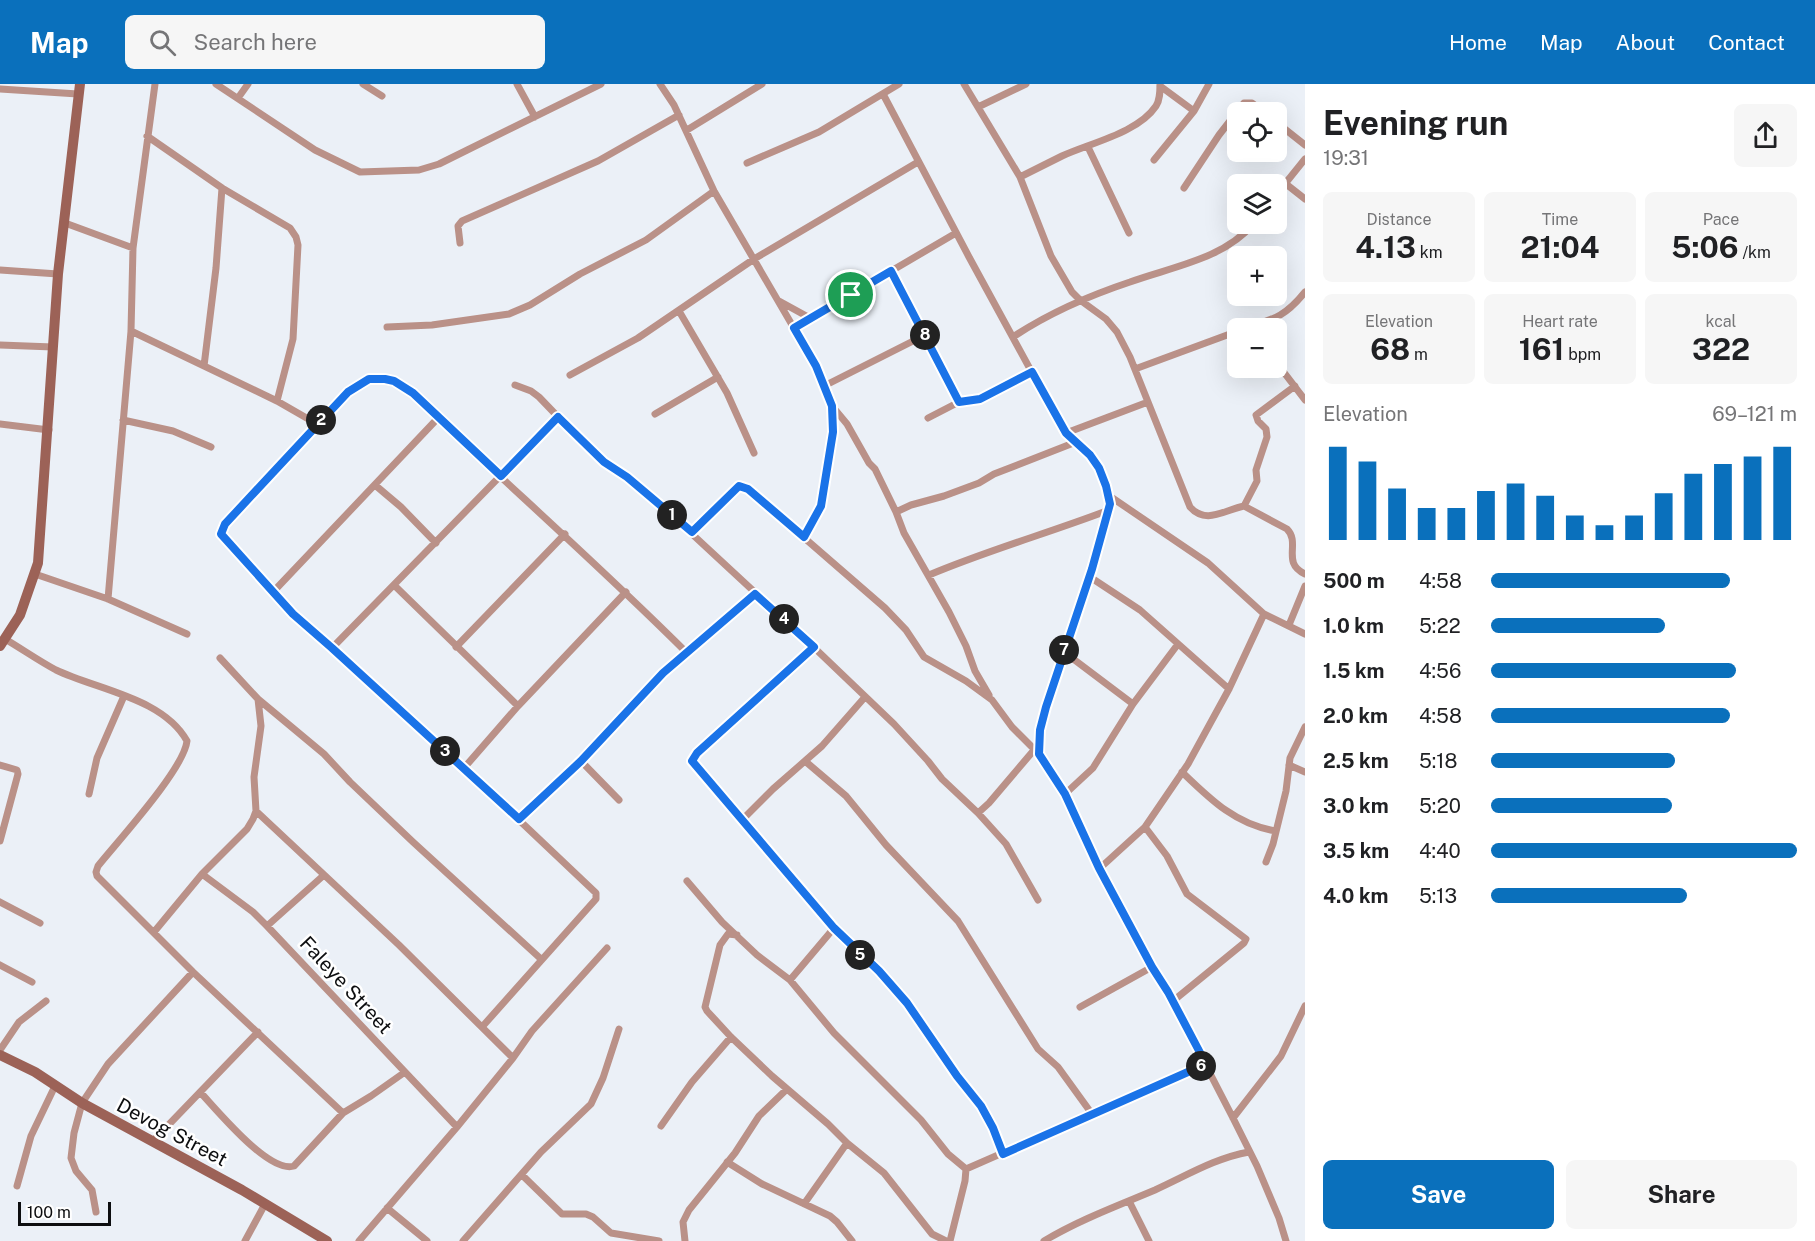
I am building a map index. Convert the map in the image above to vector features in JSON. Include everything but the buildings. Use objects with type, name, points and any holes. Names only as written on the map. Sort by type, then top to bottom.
[{"type":"street","points":[[108,599],[131,331],[134,248],[155,84]]},
{"type":"street","points":[[216,84],[315,150],[360,172],[388,173],[419,170],[439,164],[601,84]]},
{"type":"street","points":[[238,98],[248,84]]},
{"type":"street","points":[[363,84],[382,96]]},
{"type":"street","points":[[517,84],[535,117]]},
{"type":"street","points":[[660,84],[680,115],[714,191],[816,366],[832,406],[875,469],[904,533],[966,646],[975,671],[992,700],[1012,727],[1037,752],[1065,794],[1099,868],[1152,967],[1173,1001],[1250,1152],[1279,1218],[1286,1241]]},
{"type":"street","points":[[687,130],[762,84]]},
{"type":"street","points":[[747,163],[819,132],[899,84]]},
{"type":"street","points":[[964,84],[1020,177],[1051,256],[1072,292],[1113,327],[1135,369],[1186,501],[1193,511],[1208,517],[1244,506],[1256,487],[1256,470],[1268,437],[1266,429],[1258,421],[1256,415],[1295,386]]},
{"type":"street","points":[[978,107],[1026,84]]},
{"type":"street","points":[[1154,160],[1194,111],[1209,84]]},
{"type":"street","points":[[1020,177],[1133,126],[1149,114],[1157,104],[1160,85],[1194,111]]},
{"type":"street","points":[[0,89],[79,89],[58,273],[44,503],[35,574],[20,615],[3,642],[57,670],[124,696],[170,719],[187,741],[186,749],[166,782],[96,869],[98,876],[193,972],[343,1113]]},
{"type":"street","points":[[883,94],[1066,433],[1090,455],[1099,468],[1110,504],[1090,577],[1040,730],[1037,752],[978,813]]},
{"type":"street","points":[[460,243],[458,226],[462,221],[598,161],[680,115]]},
{"type":"street","points":[[1184,188],[1227,125]]},
{"type":"street","points":[[1287,131],[1305,145]]},
{"type":"street","points":[[147,136],[222,188],[283,223],[296,237],[298,245],[293,339],[277,401]]},
{"type":"street","points":[[1088,147],[1129,233]]},
{"type":"street","points":[[1287,183],[1305,159]]},
{"type":"street","points":[[570,375],[638,338],[754,259],[918,162]]},
{"type":"street","points":[[1287,185],[1305,199]]},
{"type":"street","points":[[204,366],[216,268],[222,188]]},
{"type":"street","points":[[387,327],[432,325],[509,314],[530,305],[580,274],[646,240],[714,191]]},
{"type":"street","points":[[65,223],[134,248]]},
{"type":"street","points":[[794,328],[956,233]]},
{"type":"street","points":[[1013,337],[1041,319],[1080,300],[1176,268],[1223,248],[1245,234]]},
{"type":"street","points":[[0,270],[58,273]]},
{"type":"street","points":[[891,271],[959,402]]},
{"type":"street","points":[[1274,318],[1290,310],[1305,292]]},
{"type":"street","points":[[777,300],[810,318]]},
{"type":"street","points":[[680,311],[740,419],[754,453]]},
{"type":"street","points":[[131,331],[277,401],[317,424]]},
{"type":"street","points":[[824,386],[925,335]]},
{"type":"street","points":[[1135,369],[1227,335]]},
{"type":"street","points":[[0,345],[53,347]]},
{"type":"street","points":[[928,418],[959,402],[980,399],[1032,372]]},
{"type":"street","points":[[1287,376],[1305,400]]},
{"type":"street","points":[[655,414],[718,377]]},
{"type":"street","points":[[482,1027],[596,899],[596,893],[464,768],[302,622],[223,537],[222,529],[348,392],[369,379],[394,381],[413,393],[565,534],[687,653]]},
{"type":"street","points":[[515,385],[531,391],[604,462],[627,477],[692,532],[900,731],[942,779],[1006,844],[1038,900]]},
{"type":"street","points":[[1066,433],[1148,402]]},
{"type":"street","points":[[804,537],[821,506],[833,432],[832,406]]},
{"type":"street","points":[[332,648],[558,417]]},
{"type":"street","points":[[273,592],[438,418]]},
{"type":"street","points":[[123,420],[173,431],[211,447]]},
{"type":"street","points":[[0,424],[49,430]]},
{"type":"street","points":[[896,512],[979,483],[994,474],[1076,442]]},
{"type":"street","points":[[375,485],[401,507],[436,543]]},
{"type":"street","points":[[692,532],[739,486],[748,489],[885,608],[906,630],[924,657],[966,681],[992,700]]},
{"type":"street","points":[[1108,495],[1208,562],[1264,614],[1305,634]]},
{"type":"street","points":[[1244,506],[1290,532],[1295,568],[1305,574]]},
{"type":"street","points":[[929,575],[974,556],[1063,528],[1109,510]]},
{"type":"street","points":[[456,647],[565,534]]},
{"type":"street","points":[[35,574],[108,599],[187,634]]},
{"type":"street","points":[[1090,577],[1140,609],[1229,689]]},
{"type":"street","points":[[395,585],[518,706]]},
{"type":"street","points":[[1289,625],[1305,586]]},
{"type":"street","points":[[464,768],[518,706],[626,592]]},
{"type":"street","points":[[519,819],[581,761],[663,673],[755,594]]},
{"type":"street","points":[[1099,868],[1145,827],[1182,772],[1229,689],[1264,614]]},
{"type":"street","points":[[1065,794],[1092,768],[1134,704],[1178,644]]},
{"type":"street","points":[[814,647],[697,753],[692,761],[834,928],[879,971],[907,1003],[957,1076],[981,1106],[1003,1154]]},
{"type":"street","points":[[1064,652],[1134,704]]},
{"type":"street","points":[[220,658],[258,699],[324,754],[413,842],[541,959]]},
{"type":"street","points":[[966,681],[975,671]]},
{"type":"street","points":[[90,795],[97,758],[124,696]]},
{"type":"street","points":[[742,820],[822,746],[865,698]]},
{"type":"street","points":[[154,932],[202,874],[254,819],[256,811],[254,777],[261,726],[258,699]]},
{"type":"street","points":[[1266,862],[1286,791],[1289,765],[1297,741],[1305,727]]},
{"type":"street","points":[[581,761],[619,800]]},
{"type":"street","points":[[805,761],[846,796],[886,845],[958,921],[1038,1048],[1058,1067],[1092,1114]]},
{"type":"street","points":[[0,765],[16,770],[18,774],[0,841]]},
{"type":"street","points":[[1289,765],[1305,772]]},
{"type":"street","points":[[1182,772],[1233,816],[1252,826],[1276,831]]},
{"type":"street","points":[[256,811],[513,1058]]},
{"type":"street","points":[[1145,827],[1167,856],[1187,894],[1246,939],[1173,1001]]},
{"type":"street","name":"Faleye Street","points":[[202,874],[253,912],[457,1127]]},
{"type":"street","points":[[267,926],[324,875]]},
{"type":"street","points":[[687,881],[722,922],[757,955],[790,980],[834,1033],[921,1120],[948,1154],[966,1169]]},
{"type":"street","points":[[0,902],[40,922]]},
{"type":"street","points":[[790,980],[834,928]]},
{"type":"street","points":[[737,935],[728,934],[720,945],[705,1007],[731,1037],[847,1143],[884,1173],[932,1234],[948,1241],[966,1169]]},
{"type":"street","points":[[359,1241],[457,1127],[532,1031],[607,948]]},
{"type":"street","points":[[0,965],[32,982]]},
{"type":"street","points":[[1080,1006],[1152,967]]},
{"type":"street","points":[[96,1212],[92,1190],[76,1171],[71,1158],[74,1133],[82,1103],[108,1064],[193,972]]},
{"type":"street","points":[[0,1050],[19,1022],[46,1001]]},
{"type":"street","points":[[1233,1118],[1281,1056],[1305,1006]]},
{"type":"street","points":[[463,1241],[541,1152],[591,1104],[603,1078],[619,1029]]},
{"type":"street","points":[[153,1142],[258,1032]]},
{"type":"street","points":[[661,1126],[692,1082],[731,1037]]},
{"type":"street","name":"Devog Street","points":[[0,1055],[17,1062],[82,1103],[265,1204],[327,1241]]},
{"type":"street","points":[[966,1169],[1206,1064]]},
{"type":"street","points":[[200,1092],[251,1145],[278,1165],[288,1168],[294,1166],[343,1113],[405,1072]]},
{"type":"street","points":[[17,1186],[31,1136],[55,1086]]},
{"type":"street","points":[[685,1241],[683,1222],[686,1216],[759,1116],[787,1089]]},
{"type":"street","points":[[804,1204],[847,1143]]},
{"type":"street","points":[[1044,1241],[1106,1210],[1225,1158],[1250,1152]]},
{"type":"street","points":[[727,1162],[762,1184],[837,1222],[852,1241]]},
{"type":"street","points":[[522,1175],[558,1212],[566,1215],[586,1214],[593,1217],[611,1233],[659,1241]]},
{"type":"street","points":[[1129,1201],[1149,1241]]},
{"type":"street","points":[[245,1241],[265,1204]]},
{"type":"street","points":[[387,1208],[427,1241]]},
{"type":"route","points":[[891,271],[959,402],[980,399],[1032,372],[1066,433],[1090,455],[1099,468],[1110,504],[1092,569],[1046,707],[1040,730],[1039,754],[1065,794],[1099,868],[1206,1064],[1003,1154],[981,1106],[957,1076],[907,1003],[879,971],[834,928],[693,764],[692,761],[697,753],[814,647],[755,594],[663,673],[581,761],[519,819],[302,622],[221,534],[225,524],[348,392],[369,379],[385,379],[394,381],[413,393],[501,476],[558,417],[604,462],[627,477],[692,532],[736,487],[745,486],[804,537],[821,506],[833,432],[832,406],[816,366],[794,328],[851,295],[891,271]]}]
